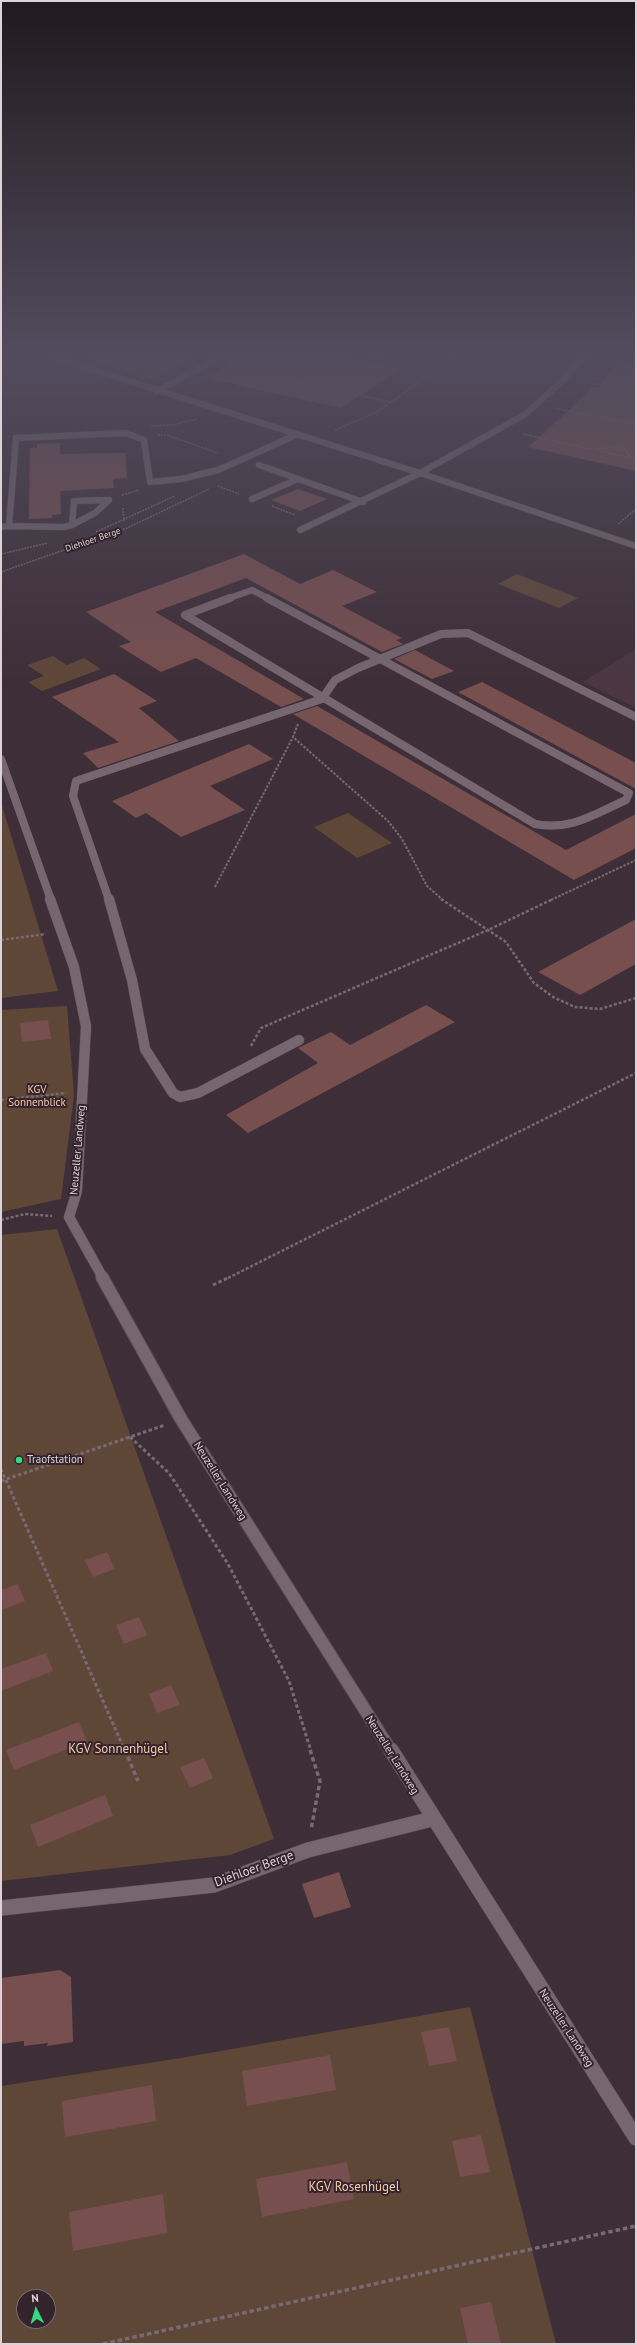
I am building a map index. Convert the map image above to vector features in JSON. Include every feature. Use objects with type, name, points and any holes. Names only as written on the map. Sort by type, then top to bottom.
[{"type":"street","points":[[9,526],[14,468]]},
{"type":"street","points":[[148,468],[150,482],[171,480],[221,468]]},
{"type":"street","points":[[266,468],[363,502]]},
{"type":"street","points":[[405,468],[636,546]]},
{"type":"street","points":[[300,530],[363,502],[428,468]]},
{"type":"street","points":[[252,499],[298,479]]},
{"type":"street","points":[[1,527],[64,527],[72,525],[103,509],[109,500],[74,501],[72,525]]},
{"type":"street","points":[[252,590],[379,660],[629,793],[626,800],[568,826],[550,827],[535,824],[185,615],[252,590]]},
{"type":"street","points":[[299,1040],[198,1093],[180,1097],[173,1093],[145,1049],[130,972],[111,905],[73,796],[76,781],[322,698],[335,680],[441,634],[468,633],[636,717]]},
{"type":"street","name":"Neuzeller Landweg","points":[[1,759],[74,967],[86,1026],[77,1191],[69,1217],[181,1419],[432,1819],[636,2138]]},
{"type":"street","name":"Diehloer Berge","points":[[1,1908],[214,1885],[308,1850],[432,1819]]},
{"type":"path","points":[[94,532],[124,521],[183,491],[183,486],[171,480]]},
{"type":"path","points":[[124,521],[122,495],[140,489],[150,482]]},
{"type":"path","points":[[217,485],[224,482]]},
{"type":"path","name":"Diehloer Berge","points":[[1,572],[127,528],[210,489]]},
{"type":"path","points":[[604,535],[636,509]]},
{"type":"path","points":[[1,554],[52,542]]},
{"type":"path","points":[[215,887],[293,737],[305,704]]},
{"type":"path","points":[[293,737],[388,821],[402,839],[418,872],[432,890],[441,899],[506,942],[534,983],[553,997],[575,1007],[600,1009],[618,1005],[636,998]]},
{"type":"path","points":[[237,1073],[261,1028],[488,930],[636,860]]},
{"type":"path","points":[[1,940],[62,932]]},
{"type":"path","points":[[213,1285],[636,1073]]},
{"type":"path","points":[[1,1100],[82,1091]]},
{"type":"path","points":[[1,1220],[25,1214],[69,1217]]},
{"type":"path","points":[[1,1481],[181,1419]]},
{"type":"path","points":[[130,1437],[169,1473],[228,1564],[289,1681],[320,1781],[308,1850]]},
{"type":"path","points":[[1,1469],[138,1781]]},
{"type":"path","points":[[103,2344],[636,2226]]},
{"type":"shaded area","points":[[636,649],[636,708],[583,682]]},
{"type":"green space","points":[[517,574],[578,598],[559,608],[498,584]]},
{"type":"green space","points":[[53,656],[67,665],[84,658],[101,669],[42,691],[28,682],[44,676],[27,665]]},
{"type":"green space","points":[[1,802],[58,991],[1,998]]},
{"type":"green space","points":[[348,813],[392,843],[357,858],[314,827]]},
{"type":"green space","name":"KGV Sonnenblick","points":[[67,1006],[74,1095],[61,1199],[1,1212],[1,1010]]},
{"type":"green space","name":"KGV Sonnenhügel","points":[[57,1229],[274,1839],[230,1855],[1,1881],[1,1235]]},
{"type":"green space","name":"KGV Rosenhügel","points":[[470,2007],[556,2344],[1,2344],[1,2086],[181,2058]]},
{"type":"building","points":[[30,468],[126,468],[127,478],[113,479],[114,488],[60,491],[61,514],[52,515],[52,518],[29,519]]},
{"type":"building","points":[[624,468],[636,468],[636,471]]},
{"type":"building","points":[[298,489],[327,499],[300,511],[271,500]]},
{"type":"building","points":[[244,554],[300,584],[333,570],[377,592],[342,606],[402,638],[396,640],[403,644],[382,652],[246,578],[155,612],[304,699],[281,707],[196,658],[161,672],[119,646],[131,642],[86,612]]},
{"type":"building","points":[[415,650],[454,671],[432,679],[394,659]]},
{"type":"building","points":[[114,674],[157,701],[139,708],[179,741],[98,768],[83,753],[119,742],[52,697]]},
{"type":"building","points":[[482,682],[636,763],[636,789],[458,692]]},
{"type":"building","points":[[317,706],[566,850],[636,814],[636,848],[574,880],[293,714]]},
{"type":"building","points":[[249,744],[273,759],[210,786],[245,810],[181,837],[146,813],[136,818],[112,801]]},
{"type":"building","points":[[636,919],[636,964],[580,995],[538,972]]},
{"type":"building","points":[[426,1005],[455,1022],[248,1133],[226,1115],[318,1063],[298,1048],[331,1032],[350,1045]]},
{"type":"building","points":[[48,1020],[51,1039],[22,1042],[20,1023]]},
{"type":"building","points":[[107,1552],[115,1569],[93,1577],[85,1560]]},
{"type":"building","points":[[18,1584],[25,1601],[1,1610],[1,1590]]},
{"type":"building","points":[[139,1617],[147,1635],[124,1644],[116,1625]]},
{"type":"building","points":[[46,1653],[53,1671],[1,1691],[1,1669]]},
{"type":"building","points":[[171,1685],[180,1705],[157,1713],[149,1694]]},
{"type":"building","points":[[79,1722],[87,1741],[14,1770],[6,1750]]},
{"type":"building","points":[[204,1758],[213,1778],[190,1788],[180,1767]]},
{"type":"building","points":[[105,1795],[113,1816],[38,1847],[30,1825]]},
{"type":"building","points":[[339,1872],[351,1907],[314,1918],[302,1884]]},
{"type":"building","points":[[60,1970],[71,1977],[73,2042],[47,2046],[48,2043],[24,2046],[24,2041],[1,2044],[1,1978]]},
{"type":"building","points":[[449,2027],[457,2061],[429,2066],[421,2032]]},
{"type":"building","points":[[330,2055],[336,2090],[247,2106],[242,2071]]},
{"type":"building","points":[[152,2085],[156,2121],[65,2137],[62,2101]]},
{"type":"building","points":[[481,2135],[490,2172],[460,2177],[452,2141]]},
{"type":"building","points":[[347,2162],[354,2199],[262,2217],[256,2179]]},
{"type":"building","points":[[163,2194],[167,2233],[73,2251],[69,2212]]},
{"type":"building","points":[[491,2302],[501,2344],[468,2344],[460,2308]]},
{"type":"place","name":"Traofstation","points":[[19,1460]]}]
